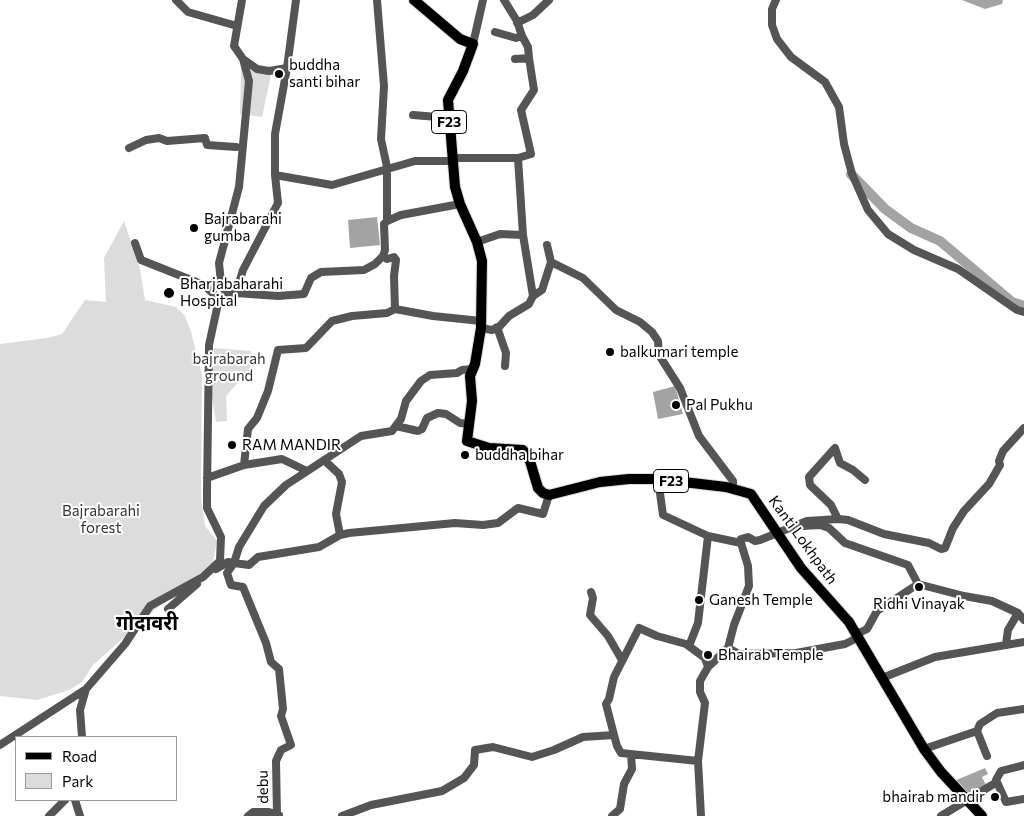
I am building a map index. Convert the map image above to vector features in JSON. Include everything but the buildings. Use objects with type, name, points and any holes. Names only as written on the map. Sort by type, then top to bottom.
[{"type":"main road","points":[[414,0],[460,39],[473,44]]},
{"type":"main road","name":"F23","points":[[473,44],[463,71],[448,100],[452,159],[460,204],[477,242],[482,261],[481,324],[472,369],[470,424],[466,439],[468,443],[489,448],[520,449],[527,453],[538,488],[543,493],[549,495]]},
{"type":"main road","name":"Kanti Lokhpath","points":[[549,495],[600,482],[658,479],[733,488],[751,494],[801,568],[858,636],[924,749],[941,772],[982,816]]},
{"type":"street","points":[[176,0],[188,12],[237,26]]},
{"type":"street","points":[[0,745],[86,689],[125,644],[150,606],[203,578],[220,560],[221,537],[207,508],[209,344],[223,297],[219,263],[239,187],[249,81],[243,59],[234,46],[242,0]]},
{"type":"street","points":[[236,293],[243,270],[262,238],[278,203],[275,175],[275,134],[287,68],[296,0]]},
{"type":"street","points":[[136,243],[141,260],[204,285],[223,297],[236,293],[298,296],[304,294],[311,278],[321,272],[364,270],[375,264],[383,256],[385,250],[384,224],[387,221],[387,167],[381,139],[384,86],[377,0]]},
{"type":"street","points":[[473,44],[484,0]]},
{"type":"street","points":[[275,175],[332,184],[387,167],[415,161],[518,158],[531,154],[521,110],[534,90],[528,47],[504,0]]},
{"type":"street","points":[[517,23],[533,14],[549,0]]},
{"type":"street","points":[[776,0],[772,9],[772,25],[777,39],[791,57],[825,82],[839,107],[844,144],[852,174],[873,216],[888,234],[914,250],[932,256],[958,270],[1017,310],[1024,312]]},
{"type":"street","points":[[495,32],[516,38],[522,36]]},
{"type":"street","points":[[515,59],[529,58]]},
{"type":"street","points":[[243,59],[258,68],[269,71],[287,68]]},
{"type":"street","points":[[413,116],[449,118]]},
{"type":"street","points":[[129,148],[146,140],[159,138],[167,140],[205,138],[206,145],[236,147]]},
{"type":"street","points":[[518,158],[522,235],[533,296]]},
{"type":"street","points":[[387,221],[402,215],[460,204]]},
{"type":"street","points":[[477,242],[500,234],[522,235]]},
{"type":"street","points":[[244,465],[248,429],[257,418],[268,391],[278,350],[306,348],[332,321],[352,316],[387,313],[395,309],[481,324],[492,330],[514,312],[529,304],[533,296],[542,290],[551,262],[547,245]]},
{"type":"street","points":[[383,256],[387,259],[394,257],[396,260],[394,276],[395,309]]},
{"type":"street","points":[[551,262],[582,278],[616,310],[640,322],[652,332],[658,341],[659,355],[680,388],[699,436],[733,481],[733,488]]},
{"type":"street","points":[[496,328],[506,353],[505,366]]},
{"type":"street","points":[[234,562],[239,546],[264,506],[286,485],[361,436],[388,433],[396,426],[406,401],[420,381],[430,376],[472,369]]},
{"type":"street","points":[[396,426],[418,431],[422,429],[427,418],[438,413],[446,414],[460,423],[470,424]]},
{"type":"street","points":[[701,816],[698,761],[700,732],[704,713],[700,682],[708,667],[728,648],[734,625],[749,586],[748,566],[741,539],[748,537],[756,541],[807,520],[838,519],[860,524],[884,534],[929,543],[941,549],[946,548],[953,528],[964,511],[989,484],[1000,465],[999,461],[1003,451],[1024,428]]},
{"type":"street","points":[[838,519],[832,505],[810,485],[809,478],[835,448],[840,463],[853,470],[865,480]]},
{"type":"street","points":[[207,478],[244,465],[282,459],[307,471]]},
{"type":"street","points":[[324,460],[340,474],[342,482],[336,514],[340,535]]},
{"type":"street","points":[[658,479],[663,515],[708,536],[742,543]]},
{"type":"street","points":[[168,609],[213,570],[228,562],[249,565],[258,557],[319,547],[340,535],[455,522],[483,525],[498,523],[518,508],[543,514],[549,495]]},
{"type":"street","points":[[790,526],[820,525],[829,528],[845,543],[908,565],[918,584]]},
{"type":"street","points":[[689,646],[698,623],[708,536]]},
{"type":"street","name":"debu","points":[[234,562],[226,572],[231,585],[244,587],[266,643],[271,662],[278,669],[283,709],[281,716],[292,745],[281,750],[276,761],[279,815]]},
{"type":"street","points":[[728,648],[739,654],[796,654],[846,644],[867,629],[877,611],[918,584],[992,601],[1018,613],[1024,620]]},
{"type":"street","points":[[591,592],[593,598],[590,616],[608,636],[622,660]]},
{"type":"street","points":[[1006,644],[1008,630],[1018,613]]},
{"type":"street","points":[[698,761],[622,753],[616,746],[605,709],[614,677],[639,628],[689,646],[705,658],[708,667]]},
{"type":"street","points":[[882,678],[923,661],[1024,642]]},
{"type":"street","points":[[82,736],[80,710],[86,689]]},
{"type":"street","points":[[986,756],[977,731],[980,724],[997,713],[1024,709]]},
{"type":"street","points":[[924,749],[977,731]]},
{"type":"street","points":[[342,816],[370,805],[442,791],[464,778],[474,765],[475,750],[493,747],[532,757],[554,750],[583,737],[614,735]]},
{"type":"street","points":[[612,816],[620,809],[624,784],[632,769],[631,754]]},
{"type":"street","points":[[941,816],[996,780],[1001,771],[1024,765]]},
{"type":"street","points":[[996,780],[1006,802],[1024,799]]},
{"type":"street","points":[[49,816],[64,801]]},
{"type":"street","points":[[75,801],[80,816]]},
{"type":"street","points":[[248,816],[253,812],[279,815]]},
{"type":"green space","points":[[241,68],[271,75],[262,117],[240,114]]},
{"type":"green space","name":"Bajrabarahi forest","points":[[124,221],[140,269],[145,300],[176,307],[185,316],[191,332],[202,375],[201,497],[205,526],[217,541],[213,562],[201,575],[167,599],[92,666],[82,682],[69,690],[37,700],[0,696],[0,344],[47,338],[62,334],[85,300],[106,302],[104,258]]},
{"type":"green space","name":"bajrabarah ground","points":[[214,348],[251,351],[250,369],[226,396],[227,421],[216,422],[210,384]]},
{"type":"shaded area","points":[[962,0],[1003,0],[1002,4],[985,9]]},
{"type":"shaded area","points":[[377,217],[380,245],[350,248],[348,220]]},
{"type":"shaded area","points":[[675,386],[683,414],[658,419],[653,392]]},
{"type":"shaded area","points":[[985,768],[988,774],[982,777],[987,787],[969,797],[954,781]]},
{"type":"waterway","points":[[851,174],[885,209],[911,228],[940,241],[1012,302],[1024,306]]},
{"type":"place","name":"buddha santi bihar","points":[[279,74]]},
{"type":"place","name":"Bajrabarahi gumba","points":[[194,228]]},
{"type":"place","name":"Bharjabaharahi Hospital","points":[[169,293]]},
{"type":"place","name":"balkumari temple","points":[[610,352]]},
{"type":"place","name":"Pal Pukhu","points":[[676,405]]},
{"type":"place","name":"RAM MANDIR","points":[[232,445]]},
{"type":"place","name":"buddha bihar","points":[[465,455]]},
{"type":"place","name":"Ridhi Vinayak","points":[[919,587]]},
{"type":"place","name":"Ganesh Temple","points":[[699,600]]},
{"type":"place","name":"Bhairab Temple","points":[[708,655]]},
{"type":"place","name":"bhairab mandir","points":[[995,797]]},
{"type":"district","name":"गोदावरी","points":[[147,623]]}]
